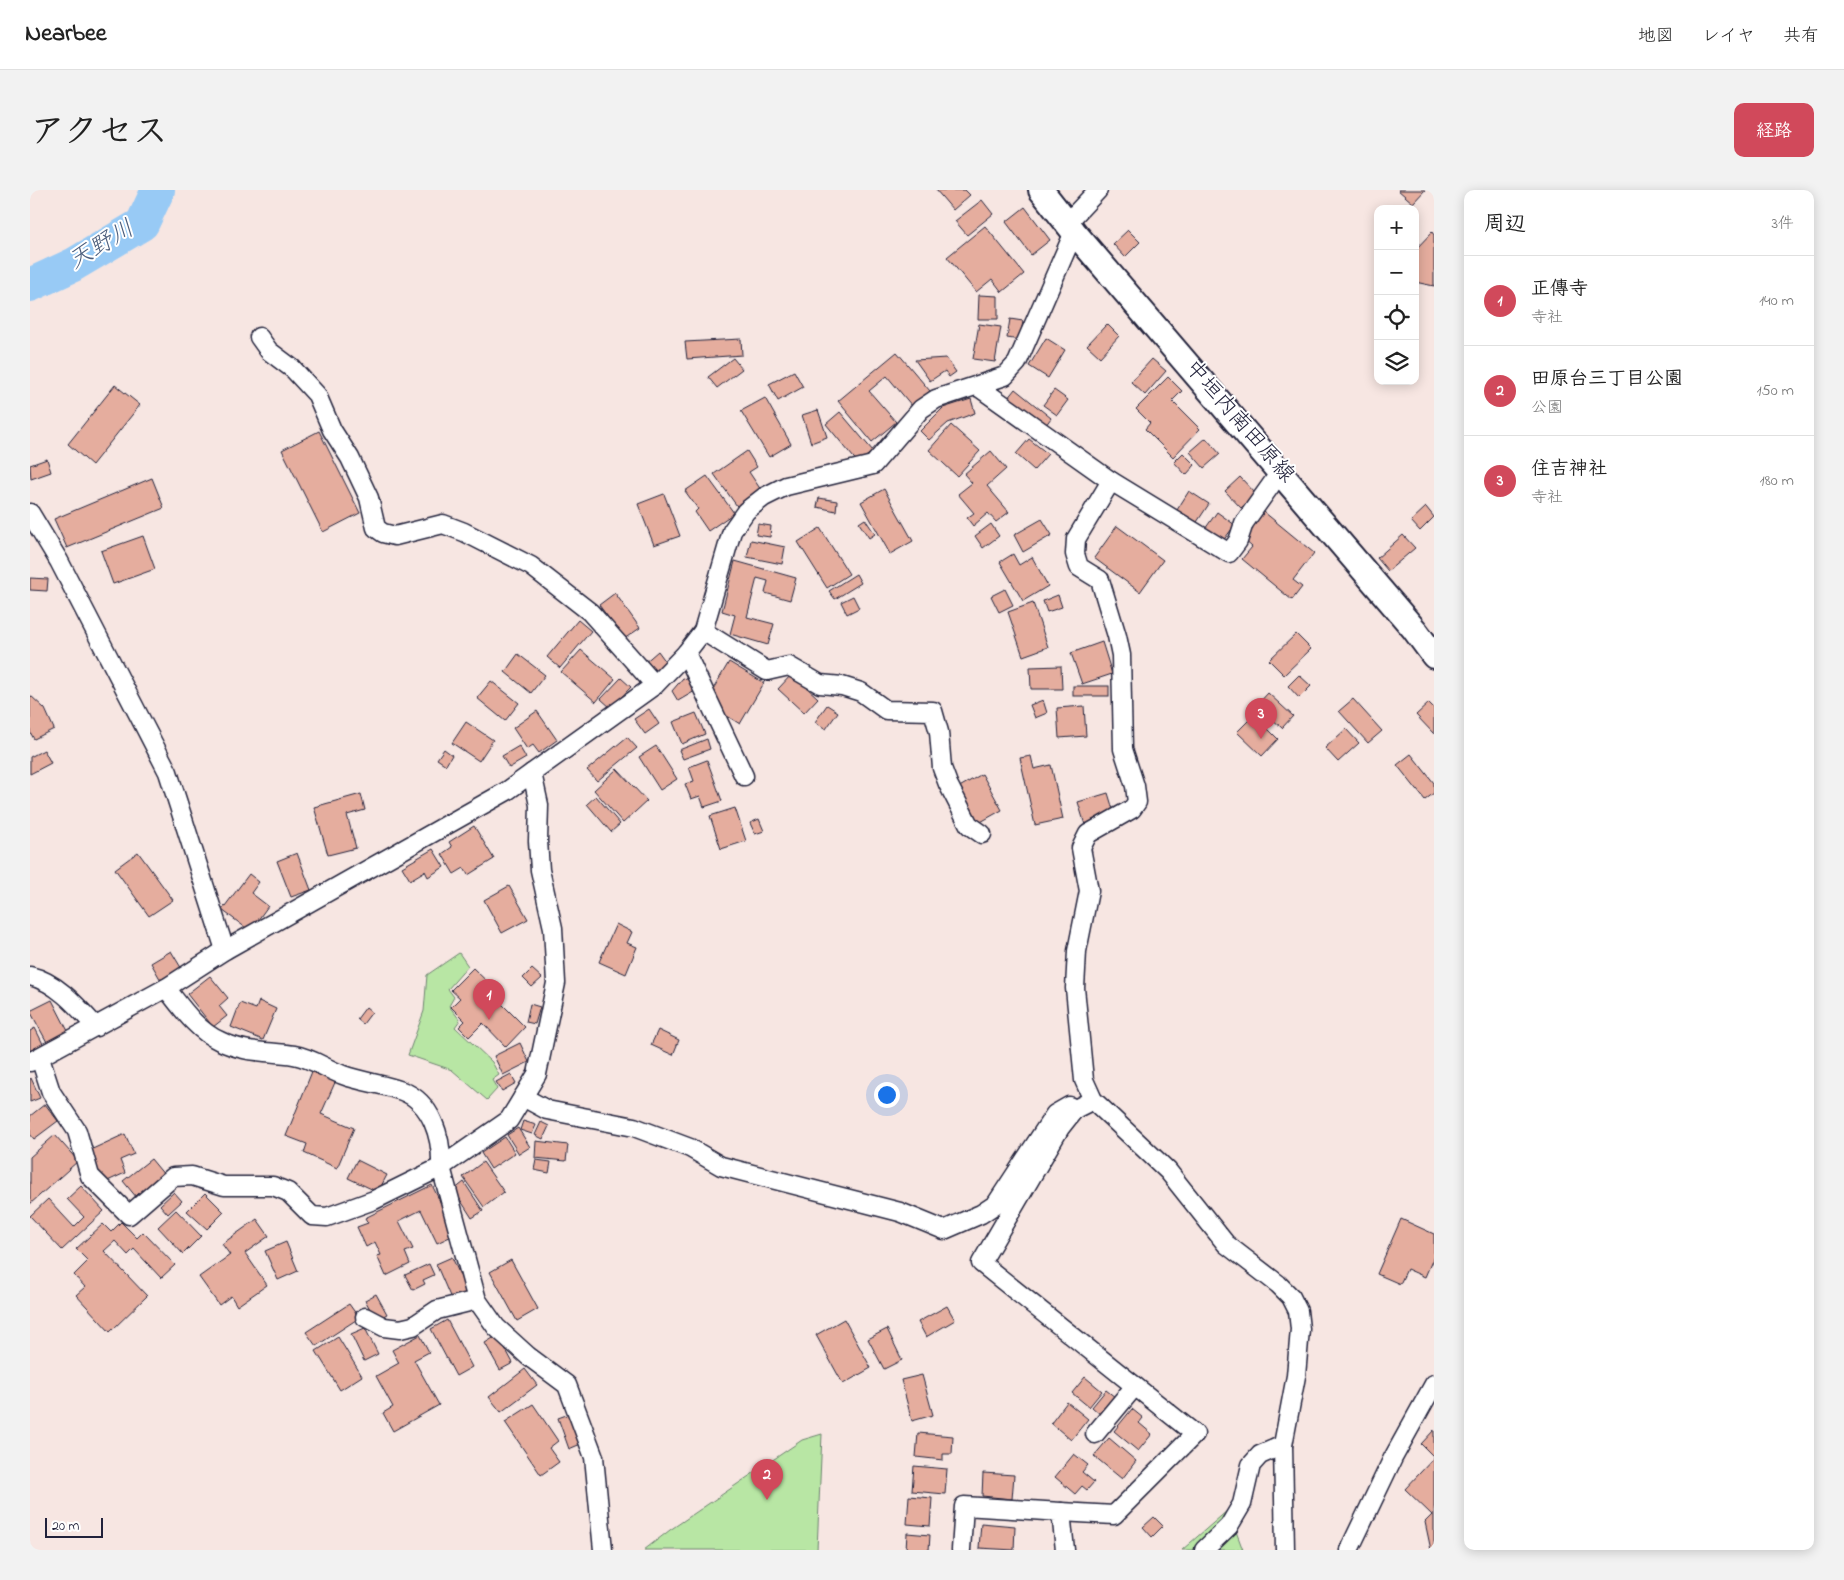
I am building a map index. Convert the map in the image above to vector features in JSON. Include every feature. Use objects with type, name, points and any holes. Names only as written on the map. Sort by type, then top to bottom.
[{"type":"main road","name":"中垣内南田原線","points":[[1041,190],[1282,471],[1414,629],[1434,656]]},
{"type":"street","points":[[532,773],[539,805],[538,841],[540,870],[554,928],[556,983],[537,1074],[509,1120],[441,1167],[374,1200],[327,1217],[312,1216],[288,1192],[273,1186],[224,1186],[192,1176],[173,1177],[129,1215],[90,1176],[77,1131],[51,1092],[35,1060],[166,988],[225,950],[507,791],[532,773],[655,685],[686,653],[703,631],[732,531],[746,511],[764,497],[786,486],[872,465],[921,409],[936,400],[1005,376],[1017,363],[1071,227],[1098,190]]},
{"type":"street","points":[[259,338],[269,351],[293,369],[317,394],[332,430],[350,458],[369,498],[376,528],[383,533],[395,536],[443,524],[464,532],[531,566],[590,612],[655,685]]},
{"type":"street","points":[[977,386],[1111,482],[1229,553],[1238,540],[1244,523],[1282,471]]},
{"type":"street","points":[[1111,482],[1076,539],[1074,554],[1079,567],[1100,580],[1117,636],[1121,655],[1123,749],[1138,802],[1132,809],[1088,834],[1081,848],[1089,891],[1077,951],[1075,988],[1084,1080],[1094,1100],[1168,1171],[1226,1244],[1292,1297],[1298,1311],[1300,1329],[1296,1376],[1283,1445],[1285,1550]]},
{"type":"street","points":[[30,513],[58,561],[168,772],[225,950]]},
{"type":"street","points":[[703,631],[767,671],[789,666],[820,684],[842,686],[861,692],[886,710],[933,712],[939,732],[942,768],[948,784],[969,825],[982,834]]},
{"type":"street","points":[[686,653],[744,776]]},
{"type":"street","points":[[30,976],[40,978],[74,1002],[96,1027]]},
{"type":"street","points":[[166,988],[189,1017],[218,1041],[250,1052],[293,1055],[311,1059],[342,1075],[404,1091],[421,1103],[433,1122],[442,1147],[441,1167],[477,1300],[496,1327],[528,1356],[567,1385],[594,1457],[603,1550]]},
{"type":"street","points":[[523,1097],[547,1110],[634,1127],[690,1148],[721,1166],[891,1210],[944,1230],[981,1214],[996,1204],[1055,1114],[1069,1106],[1076,1109]]},
{"type":"street","points":[[961,1550],[964,1506],[1114,1515],[1195,1434],[981,1263],[1060,1128],[1076,1109],[1094,1100]]},
{"type":"street","points":[[364,1317],[384,1327],[400,1329],[414,1326],[438,1310],[477,1300]]},
{"type":"street","points":[[1349,1550],[1393,1458],[1434,1384]]},
{"type":"street","points":[[1094,1434],[1135,1386]]},
{"type":"street","points":[[1204,1550],[1229,1526],[1242,1504],[1251,1464],[1260,1455],[1283,1445]]},
{"type":"street","points":[[1061,1512],[1066,1550]]},
{"type":"green space","points":[[459,953],[468,966],[448,989],[454,997],[449,1006],[460,1020],[455,1027],[492,1062],[499,1075],[492,1080],[497,1089],[487,1100],[452,1070],[408,1055],[424,1011],[427,975]]},
{"type":"green space","points":[[822,1434],[817,1550],[644,1550],[670,1530],[802,1440]]},
{"type":"green space","points":[[1228,1510],[1243,1550],[1182,1550]]},
{"type":"building","points":[[936,190],[965,190],[970,195],[953,210]]},
{"type":"building","points":[[1398,190],[1425,190],[1413,203]]},
{"type":"building","points":[[982,200],[993,214],[967,235],[955,221]]},
{"type":"building","points":[[1025,207],[1050,240],[1031,255],[1006,222]]},
{"type":"building","points":[[985,226],[1024,274],[1002,292],[992,279],[976,292],[947,257]]},
{"type":"building","points":[[1128,230],[1140,242],[1125,257],[1113,244]]},
{"type":"building","points":[[1432,232],[1434,235],[1434,286],[1419,283],[1419,246]]},
{"type":"building","points":[[979,295],[998,296],[998,319],[978,319]]},
{"type":"building","points":[[1010,319],[1023,321],[1020,340],[1007,338]]},
{"type":"building","points":[[979,324],[1001,327],[995,362],[973,359]]},
{"type":"building","points":[[1107,324],[1119,336],[1100,357],[1087,345]]},
{"type":"building","points":[[1046,338],[1065,350],[1048,378],[1029,366]]},
{"type":"building","points":[[741,339],[742,355],[687,359],[685,342]]},
{"type":"building","points":[[897,352],[930,391],[912,406],[887,376],[869,391],[896,422],[872,442],[838,401]]},
{"type":"building","points":[[733,358],[742,369],[717,388],[708,377]]},
{"type":"building","points":[[946,358],[956,372],[949,377],[945,371],[930,381],[915,360]]},
{"type":"building","points":[[1152,359],[1166,371],[1145,395],[1131,382]]},
{"type":"building","points":[[794,371],[803,387],[778,401],[769,384]]},
{"type":"building","points":[[1168,377],[1182,391],[1172,401],[1200,429],[1173,457],[1145,429],[1150,423],[1136,409]]},
{"type":"building","points":[[115,385],[140,405],[92,465],[68,444]]},
{"type":"building","points":[[1015,389],[1051,418],[1043,429],[1007,399]]},
{"type":"building","points":[[1054,390],[1068,400],[1057,415],[1043,405]]},
{"type":"building","points":[[765,398],[791,444],[769,457],[741,411]]},
{"type":"building","points":[[971,399],[975,413],[948,423],[929,440],[920,431],[943,408]]},
{"type":"building","points":[[818,410],[827,437],[811,443],[802,415]]},
{"type":"building","points":[[840,412],[873,451],[858,463],[826,424]]},
{"type":"building","points":[[951,425],[980,451],[957,476],[929,450]]},
{"type":"building","points":[[319,431],[360,513],[323,532],[282,450]]},
{"type":"building","points":[[1206,438],[1220,454],[1204,468],[1190,452]]},
{"type":"building","points":[[1029,439],[1048,454],[1034,470],[1016,454]]},
{"type":"building","points":[[747,451],[757,467],[749,472],[763,493],[739,509],[714,474]]},
{"type":"building","points":[[991,451],[1006,469],[987,486],[1009,512],[996,522],[988,513],[973,526],[967,518],[974,513],[958,494],[972,483],[964,474]]},
{"type":"building","points":[[1183,453],[1195,465],[1186,475],[1174,462]]},
{"type":"building","points":[[47,459],[51,472],[31,479],[30,465]]},
{"type":"building","points":[[707,476],[734,513],[708,531],[695,512],[698,509],[685,491]]},
{"type":"building","points":[[1240,477],[1256,494],[1241,508],[1225,491]]},
{"type":"building","points":[[152,478],[164,508],[67,548],[54,519]]},
{"type":"building","points":[[884,489],[913,541],[890,554],[861,502]]},
{"type":"building","points":[[1189,491],[1209,504],[1197,522],[1177,510]]},
{"type":"building","points":[[664,494],[680,536],[654,545],[638,504]]},
{"type":"building","points":[[819,498],[837,501],[836,511],[817,507]]},
{"type":"building","points":[[1426,507],[1434,517],[1420,531],[1411,521]]},
{"type":"building","points":[[1217,512],[1235,525],[1222,542],[1205,529]]},
{"type":"building","points":[[1264,512],[1314,553],[1293,580],[1302,587],[1292,600],[1242,559],[1252,547],[1243,539]]},
{"type":"building","points":[[865,519],[875,534],[869,538],[859,523]]},
{"type":"building","points":[[1042,519],[1052,535],[1023,552],[1014,535]]},
{"type":"building","points":[[758,524],[771,526],[770,537],[756,535]]},
{"type":"building","points":[[991,524],[999,536],[983,548],[975,536]]},
{"type":"building","points":[[1117,526],[1163,560],[1140,592],[1094,558]]},
{"type":"building","points":[[820,528],[849,574],[827,588],[798,542]]},
{"type":"building","points":[[1403,535],[1415,548],[1388,571],[1377,558]]},
{"type":"building","points":[[143,536],[155,569],[113,584],[101,551]]},
{"type":"building","points":[[751,540],[785,547],[782,564],[747,557]]},
{"type":"building","points":[[1013,554],[1019,565],[1032,557],[1048,586],[1023,601],[1000,562]]},
{"type":"building","points":[[735,561],[796,578],[790,600],[765,593],[768,581],[757,578],[747,617],[774,624],[768,645],[730,634],[735,615],[722,611]]},
{"type":"building","points":[[856,574],[861,583],[835,599],[829,591]]},
{"type":"building","points":[[30,578],[48,579],[47,591],[30,590]]},
{"type":"building","points":[[1005,589],[1013,605],[999,612],[991,596]]},
{"type":"building","points":[[615,593],[640,628],[624,639],[599,605]]},
{"type":"building","points":[[1058,595],[1062,607],[1047,612],[1043,601]]},
{"type":"building","points":[[853,596],[859,608],[847,614],[841,602]]},
{"type":"building","points":[[1033,603],[1048,647],[1023,656],[1008,612]]},
{"type":"building","points":[[578,620],[591,631],[560,668],[547,657]]},
{"type":"building","points":[[1296,634],[1311,649],[1284,675],[1269,660]]},
{"type":"building","points":[[1102,642],[1112,674],[1082,684],[1071,653]]},
{"type":"building","points":[[581,650],[615,679],[596,702],[561,672]]},
{"type":"building","points":[[658,651],[666,662],[652,674],[643,664]]},
{"type":"building","points":[[518,654],[545,675],[531,693],[505,672]]},
{"type":"building","points":[[729,662],[764,683],[740,724],[724,714],[712,691]]},
{"type":"building","points":[[1061,666],[1062,689],[1031,689],[1030,667]]},
{"type":"building","points":[[792,674],[818,698],[804,713],[778,689]]},
{"type":"building","points":[[1299,675],[1311,686],[1299,698],[1288,686]]},
{"type":"building","points":[[621,678],[631,687],[611,708],[601,699]]},
{"type":"building","points":[[683,678],[690,680],[695,691],[678,701],[672,691]]},
{"type":"building","points":[[491,681],[519,703],[505,721],[477,698]]},
{"type":"building","points":[[1073,686],[1109,686],[1109,696],[1073,696]]},
{"type":"building","points":[[1268,693],[1293,716],[1282,728],[1257,705]]},
{"type":"building","points":[[30,695],[45,709],[54,729],[34,739],[30,732]]},
{"type":"building","points":[[1353,699],[1382,731],[1368,743],[1339,711]]},
{"type":"building","points":[[1043,700],[1047,713],[1035,718],[1030,705]]},
{"type":"building","points":[[1429,703],[1434,708],[1434,734],[1416,715]]},
{"type":"building","points":[[827,705],[838,712],[826,729],[815,722]]},
{"type":"building","points":[[1084,706],[1086,736],[1059,738],[1057,708]]},
{"type":"building","points":[[649,709],[659,724],[645,734],[634,719]]},
{"type":"building","points":[[537,711],[557,740],[539,753],[533,745],[527,749],[513,728]]},
{"type":"building","points":[[696,713],[705,734],[682,744],[673,722]]},
{"type":"building","points":[[1254,715],[1278,739],[1262,756],[1237,732]]},
{"type":"building","points":[[466,722],[493,740],[479,761],[452,743]]},
{"type":"building","points":[[1346,729],[1359,743],[1338,762],[1325,748]]},
{"type":"building","points":[[627,737],[637,748],[597,781],[587,770]]},
{"type":"building","points":[[707,739],[710,749],[683,759],[679,750]]},
{"type":"building","points":[[519,746],[526,758],[509,768],[502,756]]},
{"type":"building","points":[[656,746],[677,779],[660,790],[639,757]]},
{"type":"building","points":[[444,749],[452,755],[446,765],[437,759]]},
{"type":"building","points":[[44,750],[51,763],[30,774],[30,757]]},
{"type":"building","points":[[1411,754],[1434,783],[1434,793],[1425,800],[1397,765]]},
{"type":"building","points":[[1031,756],[1034,769],[1051,765],[1063,819],[1035,825],[1020,758]]},
{"type":"building","points":[[707,760],[722,801],[704,807],[700,796],[691,799],[685,784],[694,781],[689,767]]},
{"type":"building","points":[[617,769],[647,801],[623,823],[594,790]]},
{"type":"building","points":[[982,774],[1002,810],[977,824],[956,789]]},
{"type":"building","points":[[1108,793],[1115,816],[1085,825],[1078,802]]},
{"type":"building","points":[[361,794],[365,810],[347,815],[356,848],[328,855],[314,807]]},
{"type":"building","points":[[596,796],[620,824],[611,832],[587,804]]},
{"type":"building","points":[[735,808],[746,841],[721,849],[710,816]]},
{"type":"building","points":[[759,819],[764,831],[755,834],[750,823]]},
{"type":"building","points":[[474,826],[494,859],[468,875],[464,868],[454,874],[442,854],[452,847],[449,842]]},
{"type":"building","points":[[433,849],[444,867],[428,877],[425,871],[410,880],[402,867]]},
{"type":"building","points":[[138,852],[173,900],[149,916],[115,869]]},
{"type":"building","points":[[297,853],[311,890],[291,897],[277,861]]},
{"type":"building","points":[[249,874],[259,882],[251,893],[268,906],[250,931],[222,910]]},
{"type":"building","points":[[509,886],[528,919],[502,933],[484,900]]},
{"type":"building","points":[[616,924],[632,932],[627,943],[637,947],[626,974],[599,962]]},
{"type":"building","points":[[171,951],[183,971],[163,984],[151,963]]},
{"type":"building","points":[[473,968],[502,996],[498,1000],[525,1027],[506,1047],[483,1023],[469,1037],[459,1027],[465,1021],[451,1007],[460,998],[451,990]]},
{"type":"building","points":[[532,969],[542,978],[532,987],[523,978]]},
{"type":"building","points":[[210,976],[228,998],[219,1006],[227,1016],[213,1027],[187,994]]},
{"type":"building","points":[[52,1000],[69,1033],[48,1044],[30,1011]]},
{"type":"building","points":[[259,1001],[276,1009],[263,1040],[231,1027],[240,1003],[256,1009]]},
{"type":"building","points":[[530,1004],[540,1007],[535,1024],[526,1022]]},
{"type":"building","points":[[366,1007],[372,1012],[363,1024],[357,1019]]},
{"type":"building","points":[[35,1028],[43,1044],[30,1051],[30,1031]]},
{"type":"building","points":[[658,1030],[679,1040],[673,1055],[651,1045]]},
{"type":"building","points":[[520,1043],[529,1062],[503,1075],[494,1056]]},
{"type":"building","points":[[313,1069],[337,1078],[321,1114],[354,1128],[337,1168],[304,1153],[307,1144],[286,1136]]},
{"type":"building","points":[[511,1074],[516,1083],[502,1091],[496,1082]]},
{"type":"building","points":[[30,1079],[40,1098],[30,1102]]},
{"type":"building","points":[[45,1104],[58,1121],[34,1139],[30,1134],[30,1116]]},
{"type":"building","points":[[523,1121],[536,1125],[532,1134],[520,1130]]},
{"type":"building","points":[[541,1122],[549,1126],[543,1139],[535,1135]]},
{"type":"building","points":[[518,1128],[530,1147],[519,1154],[507,1135]]},
{"type":"building","points":[[125,1134],[134,1154],[120,1160],[125,1173],[101,1184],[86,1152]]},
{"type":"building","points":[[55,1135],[78,1161],[30,1204],[30,1157]]},
{"type":"building","points":[[505,1137],[515,1153],[491,1169],[481,1153]]},
{"type":"building","points":[[536,1141],[568,1145],[566,1161],[535,1158]]},
{"type":"building","points":[[151,1159],[165,1176],[137,1198],[123,1181]]},
{"type":"building","points":[[357,1160],[387,1175],[378,1192],[348,1178]]},
{"type":"building","points":[[536,1160],[551,1162],[549,1173],[534,1170]]},
{"type":"building","points":[[483,1162],[504,1192],[484,1207],[463,1177]]},
{"type":"building","points":[[464,1182],[483,1211],[472,1218],[454,1190]]},
{"type":"building","points":[[432,1185],[456,1234],[437,1243],[421,1210],[399,1221],[413,1249],[405,1252],[410,1264],[386,1276],[377,1256],[381,1255],[375,1242],[366,1247],[357,1227],[368,1223],[365,1218]]},
{"type":"building","points":[[81,1186],[104,1211],[62,1250],[30,1216],[48,1199],[74,1227],[84,1217],[67,1199]]},
{"type":"building","points":[[174,1192],[182,1201],[168,1214],[160,1205]]},
{"type":"building","points":[[205,1193],[224,1212],[207,1229],[187,1211]]},
{"type":"building","points":[[176,1210],[201,1236],[183,1254],[158,1227]]},
{"type":"building","points":[[257,1219],[269,1236],[245,1253],[267,1285],[237,1306],[231,1296],[219,1305],[199,1277],[230,1255],[222,1244]]},
{"type":"building","points":[[1401,1219],[1434,1234],[1434,1256],[1425,1277],[1407,1269],[1400,1284],[1377,1274]]},
{"type":"building","points":[[121,1222],[137,1238],[143,1232],[175,1265],[161,1278],[134,1249],[128,1255],[115,1241],[104,1251],[147,1296],[110,1332],[76,1295],[85,1287],[74,1275],[88,1261],[76,1249],[103,1224],[111,1232]]},
{"type":"building","points":[[286,1242],[298,1271],[278,1280],[265,1251]]},
{"type":"building","points":[[452,1257],[468,1294],[452,1301],[436,1264]]},
{"type":"building","points":[[511,1260],[538,1309],[517,1321],[490,1272]]},
{"type":"building","points":[[429,1264],[434,1275],[423,1280],[425,1284],[413,1290],[405,1275]]},
{"type":"building","points":[[376,1294],[387,1314],[376,1320],[365,1300]]},
{"type":"building","points":[[349,1304],[359,1318],[316,1346],[306,1332]]},
{"type":"building","points":[[947,1306],[955,1320],[926,1337],[918,1322]]},
{"type":"building","points":[[844,1319],[871,1368],[843,1384],[816,1335]]},
{"type":"building","points":[[447,1320],[472,1367],[456,1376],[431,1329]]},
{"type":"building","points":[[365,1328],[378,1354],[364,1361],[351,1334]]},
{"type":"building","points":[[887,1329],[902,1360],[884,1369],[868,1339]]},
{"type":"building","points":[[420,1335],[429,1352],[414,1360],[439,1405],[393,1431],[383,1413],[393,1407],[376,1376],[399,1363],[392,1350]]},
{"type":"building","points":[[498,1335],[513,1363],[500,1370],[485,1343]]},
{"type":"building","points":[[338,1337],[362,1376],[340,1390],[316,1351]]},
{"type":"building","points":[[525,1369],[537,1385],[501,1412],[489,1397]]},
{"type":"building","points":[[922,1375],[933,1415],[912,1421],[901,1380]]},
{"type":"building","points":[[1085,1377],[1102,1391],[1089,1407],[1072,1393]]},
{"type":"building","points":[[1106,1390],[1115,1397],[1100,1414],[1092,1407]]},
{"type":"building","points":[[1067,1402],[1088,1419],[1071,1440],[1051,1423]]},
{"type":"building","points":[[533,1404],[558,1441],[549,1448],[559,1462],[541,1475],[505,1422]]},
{"type":"building","points":[[1132,1409],[1143,1418],[1139,1423],[1152,1434],[1138,1451],[1114,1431]]},
{"type":"building","points":[[572,1413],[583,1443],[569,1449],[558,1418]]},
{"type":"building","points":[[1434,1430],[1434,1457],[1421,1444]]},
{"type":"building","points":[[918,1433],[953,1436],[952,1454],[943,1454],[943,1460],[916,1457]]},
{"type":"building","points":[[1109,1438],[1136,1461],[1122,1479],[1094,1456]]},
{"type":"building","points":[[1074,1454],[1088,1465],[1082,1472],[1094,1482],[1087,1490],[1082,1486],[1075,1494],[1055,1477]]},
{"type":"building","points":[[1434,1458],[1434,1547],[1431,1550],[1425,1522],[1432,1515],[1405,1489]]},
{"type":"building","points":[[914,1466],[947,1469],[945,1494],[912,1491]]},
{"type":"building","points":[[983,1473],[1014,1475],[1012,1499],[982,1496]]},
{"type":"building","points":[[909,1496],[932,1498],[930,1526],[907,1524]]},
{"type":"building","points":[[1154,1517],[1163,1526],[1152,1537],[1143,1527]]},
{"type":"building","points":[[981,1523],[1015,1526],[1014,1550],[979,1548]]},
{"type":"building","points":[[907,1533],[930,1535],[929,1550],[906,1550]]},
{"type":"waterway","name":"天野川","points":[[30,285],[73,265],[142,224],[158,190]]},
{"type":"place","name":"住吉神社","points":[[1261,739]]},
{"type":"place","name":"正傳寺","points":[[489,1020]]},
{"type":"place","name":"田原台三丁目公園","points":[[767,1500]]}]
